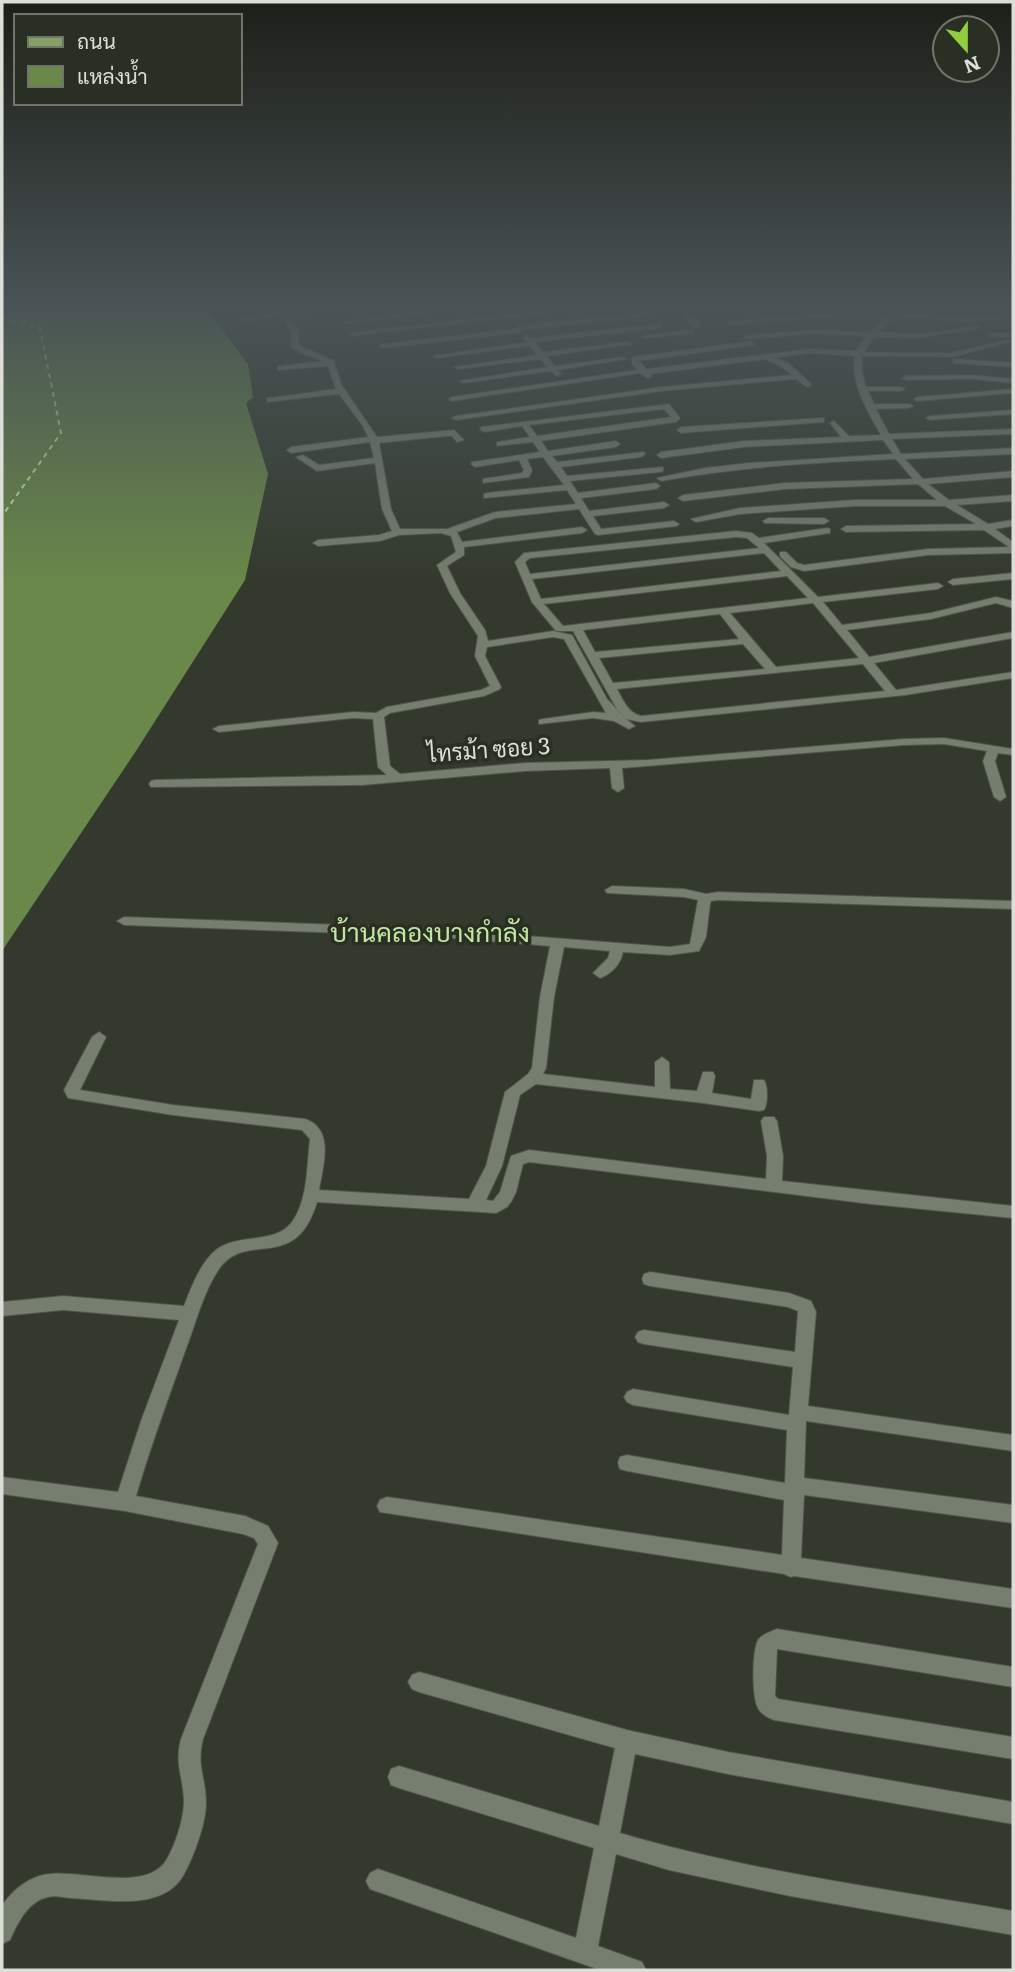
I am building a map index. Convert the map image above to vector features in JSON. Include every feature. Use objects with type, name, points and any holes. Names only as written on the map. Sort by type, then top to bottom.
[{"type":"street","points":[[349,400],[375,440],[395,530]]},
{"type":"street","points":[[456,418],[584,400]]},
{"type":"street","points":[[868,400],[885,437],[898,457],[919,480],[948,503],[989,527],[1013,548]]},
{"type":"street","points":[[993,400],[1010,412]]},
{"type":"street","points":[[484,429],[659,405],[666,405],[676,418],[500,444]]},
{"type":"street","points":[[871,407],[909,406]]},
{"type":"street","points":[[930,418],[1010,412]]},
{"type":"street","points":[[681,430],[821,420]]},
{"type":"street","points":[[524,423],[570,487],[598,532],[674,524]]},
{"type":"street","points":[[834,423],[846,438]]},
{"type":"street","points":[[751,425],[810,508]]},
{"type":"street","points":[[662,455],[766,443],[1013,431]]},
{"type":"street","points":[[291,450],[447,433],[454,433],[460,440]]},
{"type":"street","points":[[475,464],[616,444]]},
{"type":"street","points":[[487,496],[659,478],[721,468],[1013,451]]},
{"type":"street","points":[[554,465],[641,454]]},
{"type":"street","points":[[300,457],[317,468],[379,460]]},
{"type":"street","points":[[486,481],[526,475],[528,470],[522,458]]},
{"type":"street","points":[[600,459],[613,474]]},
{"type":"street","points":[[570,487],[613,474],[659,478]]},
{"type":"street","points":[[683,498],[736,489],[958,480],[1013,474]]},
{"type":"street","points":[[517,493],[530,511]]},
{"type":"street","points":[[696,519],[740,511],[1013,498]]},
{"type":"street","points":[[361,531],[450,531],[482,518],[530,511],[664,505]]},
{"type":"street","points":[[757,541],[823,528],[809,521],[768,521]]},
{"type":"street","points":[[846,529],[989,527],[1013,523]]},
{"type":"street","points":[[318,543],[380,538],[395,530]]},
{"type":"street","points":[[459,545],[582,530]]},
{"type":"street","points":[[219,729],[353,715],[377,716],[387,710],[493,689],[495,683],[481,661],[480,631],[455,593],[442,565],[461,553],[455,534],[450,531]]},
{"type":"street","points":[[893,693],[816,600],[757,541],[745,534],[527,555],[520,562],[537,602],[560,629],[723,611],[816,600],[938,586]]},
{"type":"street","points":[[783,555],[794,565],[804,568],[928,552],[1013,548]]},
{"type":"street","points":[[526,577],[766,550]]},
{"type":"street","points":[[537,602],[923,558]]},
{"type":"street","points":[[953,582],[1013,576]]},
{"type":"street","points":[[840,628],[931,616],[996,600],[1013,605]]},
{"type":"street","points":[[723,611],[772,670]]},
{"type":"street","points":[[576,627],[624,711],[631,717],[652,719],[893,693],[1013,675]]},
{"type":"street","points":[[480,645],[553,634],[568,637],[604,702],[617,718],[628,726],[1013,686]]},
{"type":"street","points":[[611,686],[866,660],[974,644],[1013,635]]},
{"type":"street","points":[[592,655],[746,641]]},
{"type":"street","points":[[543,722],[593,715],[617,718]]},
{"type":"street","name":"ไทรม้า ซอย 3","points":[[377,716],[384,767],[398,778],[525,767],[616,765],[904,742],[944,741],[1013,752]]},
{"type":"street","points":[[994,748],[989,761],[1000,797]]},
{"type":"street","points":[[616,765],[618,788]]},
{"type":"street","points":[[155,784],[286,783],[398,778]]},
{"type":"street","points":[[612,890],[684,893],[706,898],[718,896],[1013,905]]},
{"type":"street","points":[[124,921],[426,932],[670,951],[694,948],[699,942],[701,906],[706,898]]},
{"type":"street","points":[[473,1206],[488,1185],[499,1157],[513,1092],[533,1078],[539,1068],[558,942]]},
{"type":"street","points":[[600,973],[615,960],[617,947]]},
{"type":"street","points":[[99,1037],[72,1090],[73,1094],[173,1110],[305,1125],[311,1128],[318,1139],[310,1195],[302,1221],[287,1237],[239,1246],[221,1256],[214,1264],[190,1314],[124,1503]]},
{"type":"street","points":[[662,1062],[663,1092]]},
{"type":"street","points":[[704,1096],[708,1076]]},
{"type":"street","points":[[533,1078],[596,1087],[704,1096],[759,1106],[759,1084]]},
{"type":"street","points":[[769,1121],[775,1156],[774,1184]]},
{"type":"street","points":[[310,1195],[496,1207],[504,1203],[517,1160],[529,1156],[871,1198],[1013,1212]]},
{"type":"street","points":[[650,1279],[801,1304],[807,1312],[797,1418],[791,1568]]},
{"type":"street","points":[[2,1308],[63,1303],[190,1314]]},
{"type":"street","points":[[644,1337],[802,1362]]},
{"type":"street","points":[[633,1397],[1013,1443]]},
{"type":"street","points":[[627,1463],[794,1489],[1013,1514]]},
{"type":"street","points":[[2,1486],[124,1503],[245,1525],[261,1532],[268,1543],[192,1739],[188,1755],[195,1801],[188,1839],[175,1868],[155,1886],[134,1889],[48,1885],[35,1890],[13,1906],[2,1931]]},
{"type":"street","points":[[387,1506],[595,1534],[791,1568],[1013,1599]]},
{"type":"street","points":[[1013,1678],[777,1639],[766,1647],[764,1696],[766,1703],[774,1709],[1013,1748]]},
{"type":"street","points":[[419,1682],[627,1741],[728,1763],[1013,1812]]},
{"type":"street","points":[[585,1952],[627,1741]]},
{"type":"street","points":[[399,1777],[669,1859],[790,1884],[1013,1923]]},
{"type":"street","points":[[377,1881],[634,1970]]},
{"type":"water","points":[[2,400],[249,400],[246,403],[268,474],[245,580],[136,751],[2,951]]},
{"type":"ferry route","points":[[2,516],[61,433],[54,400]]},
{"type":"district","name":"บ้านคลองบางกำลัง","points":[[430,933]]}]
